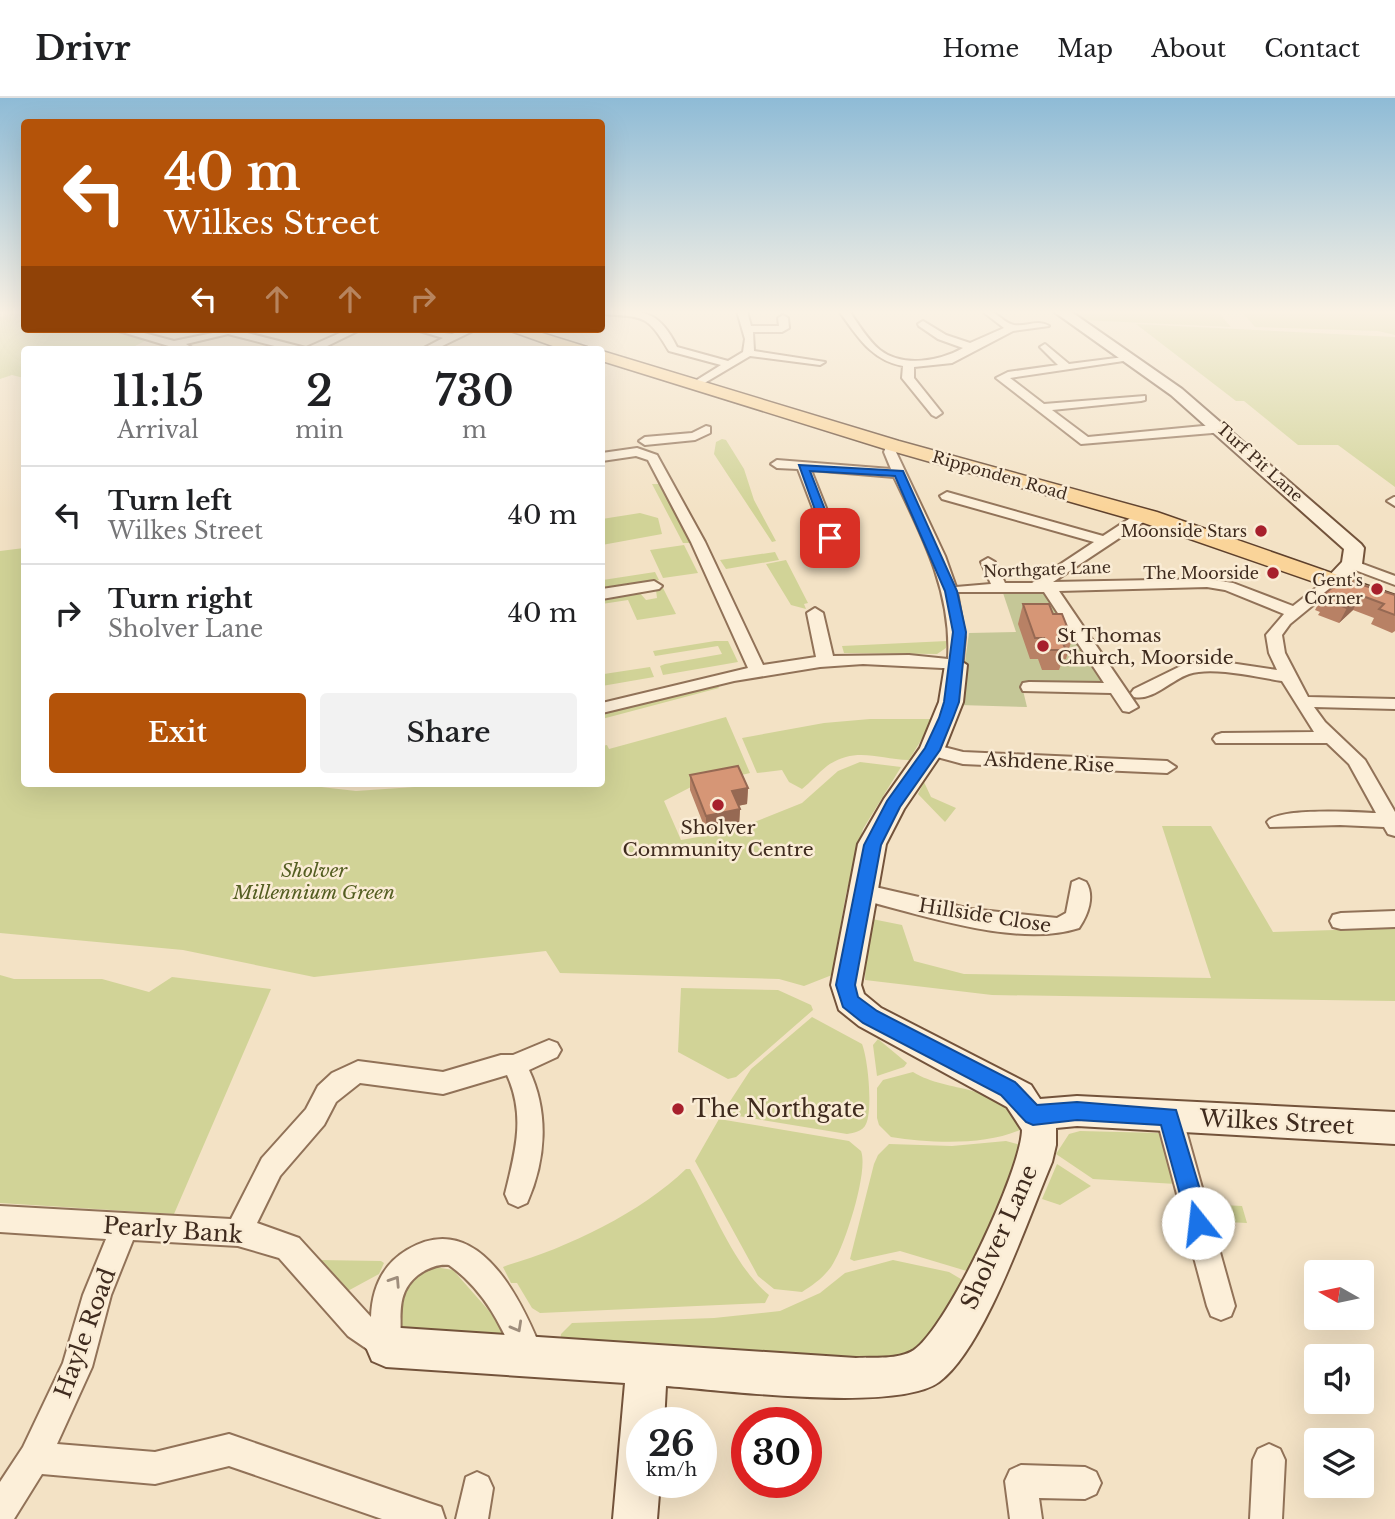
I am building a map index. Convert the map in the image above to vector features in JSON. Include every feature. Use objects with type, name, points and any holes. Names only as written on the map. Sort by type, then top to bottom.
[{"type":"main road","name":"Ripponden Road","points":[[671,377],[892,445],[1143,516],[1335,580],[1395,603]]},
{"type":"street","points":[[696,385],[710,377]]},
{"type":"street","points":[[908,377],[936,413]]},
{"type":"street","points":[[1003,377],[1005,382],[1085,441],[1224,428]]},
{"type":"street","name":"Turf Pit Lane","points":[[1156,377],[1224,428],[1354,548],[1352,564]]},
{"type":"street","points":[[1041,408],[1140,398]]},
{"type":"street","points":[[645,442],[695,436],[706,430]]},
{"type":"street","points":[[892,445],[890,452],[951,591],[960,632],[951,702],[932,750],[882,824],[872,845],[845,985],[850,1001],[870,1017],[1008,1089],[1033,1115]]},
{"type":"street","points":[[605,457],[637,452],[653,458],[698,542],[756,668]]},
{"type":"street","points":[[777,464],[899,474]]},
{"type":"street","points":[[803,467],[839,561]]},
{"type":"street","points":[[947,496],[1106,541]]},
{"type":"street","points":[[1143,516],[1042,586],[1116,688],[1134,700],[1187,668],[1230,668],[1286,677]]},
{"type":"street","points":[[988,562],[1000,588]]},
{"type":"street","points":[[1393,825],[1356,760],[1319,726],[1286,677],[1274,635],[1352,564],[1395,581]]},
{"type":"street","name":"Northgate Lane","points":[[962,589],[1217,584],[1296,613]]},
{"type":"street","points":[[605,594],[654,586]]},
{"type":"street","points":[[815,613],[825,659]]},
{"type":"street","points":[[605,707],[756,668],[825,659],[912,658],[956,665]]},
{"type":"street","points":[[1029,687],[1116,688]]},
{"type":"street","points":[[1303,704],[1315,701],[1395,705]]},
{"type":"street","points":[[1222,739],[1333,737]]},
{"type":"street","name":"Ashdene Rise","points":[[932,750],[963,758],[1167,767]]},
{"type":"street","points":[[1277,822],[1340,818],[1393,825]]},
{"type":"street","name":"Hillside Close","points":[[862,892],[975,917],[1049,928],[1062,927],[1074,920],[1079,909],[1079,887]]},
{"type":"street","points":[[1341,921],[1395,919]]},
{"type":"street","points":[[238,1233],[271,1167],[315,1117],[327,1094],[341,1081],[358,1072],[443,1083],[501,1065],[514,1066],[549,1050]]},
{"type":"street","points":[[514,1066],[527,1088],[533,1115],[519,1194]]},
{"type":"street","name":"Wilkes Street","points":[[1033,1115],[1077,1111],[1395,1128]]},
{"type":"street","name":"Sholver Lane","points":[[386,1347],[530,1359],[856,1378],[892,1377],[923,1369],[946,1348],[981,1285],[1034,1162],[1038,1127],[1033,1115]]},
{"type":"street","points":[[1169,1116],[1221,1306]]},
{"type":"street","name":"Pearly Bank","points":[[0,1219],[238,1233],[265,1238],[289,1248],[358,1326],[386,1347]]},
{"type":"street","name":"Hayle Road","points":[[0,1511],[34,1458],[77,1367],[97,1295],[125,1226]]},
{"type":"street","points":[[386,1347],[385,1311],[390,1285],[408,1263],[431,1252],[444,1251],[456,1253],[476,1267],[516,1323],[530,1359]]},
{"type":"street","points":[[644,1407],[647,1365]]},
{"type":"street","points":[[34,1458],[155,1468],[229,1450],[429,1519]]},
{"type":"street","points":[[1266,1519],[1269,1460]]},
{"type":"street","points":[[1026,1519],[1021,1481],[1085,1483]]},
{"type":"street","points":[[635,1519],[637,1498]]},
{"type":"green space","points":[[1205,377],[1395,377],[1395,487],[1338,445],[1298,445],[1244,401],[1236,401]]},
{"type":"green space","points":[[726,440],[744,469],[754,500],[776,541],[772,542],[714,454],[716,442]]},
{"type":"green space","points":[[652,484],[659,484],[691,543],[683,543]]},
{"type":"green space","points":[[640,513],[658,518],[662,534],[605,544],[605,519]]},
{"type":"green space","points":[[684,545],[698,573],[663,578],[650,550]]},
{"type":"green space","name":"Sholver Millennium Green","points":[[21,548],[21,787],[321,787],[356,791],[414,787],[605,787],[605,745],[609,749],[726,717],[750,773],[691,787],[664,801],[681,840],[732,831],[802,803],[838,771],[860,762],[901,767],[863,829],[846,894],[832,975],[804,986],[779,979],[560,973],[546,951],[314,977],[183,950],[0,933],[0,551]]},
{"type":"green space","points":[[775,552],[779,560],[726,569],[720,560]]},
{"type":"green space","points":[[786,560],[808,603],[804,604],[806,609],[791,605],[766,564]]},
{"type":"green space","points":[[655,572],[659,580],[605,589],[605,580]]},
{"type":"green space","points":[[663,588],[676,614],[637,620],[628,600],[605,604],[605,598],[639,592],[646,600],[657,598],[656,590]]},
{"type":"green space","points":[[1046,590],[1107,685],[1021,682],[1027,707],[959,705],[969,633],[1016,632],[1003,593]]},
{"type":"green space","points":[[728,641],[738,662],[663,675],[660,666],[665,664],[722,654],[718,646],[655,656],[653,651]]},
{"type":"green space","points":[[947,641],[946,648],[937,654],[844,653],[842,646]]},
{"type":"green space","points":[[650,667],[654,677],[605,685],[605,674]]},
{"type":"green space","points":[[716,683],[719,688],[605,718],[605,712]]},
{"type":"green space","points":[[870,719],[934,719],[909,760],[867,755],[847,756],[827,766],[802,789],[789,782],[782,770],[757,773],[742,738],[824,723]]},
{"type":"green space","points":[[924,782],[931,797],[956,808],[945,822],[918,794]]},
{"type":"green space","points":[[1162,826],[1211,826],[1273,932],[1395,928],[1395,1001],[992,995],[865,980],[866,949],[872,919],[902,925],[914,961],[964,974],[1211,978]]},
{"type":"green space","points":[[0,975],[14,979],[102,979],[149,992],[172,977],[271,989],[174,1214],[0,1203]]},
{"type":"green space","points":[[681,988],[778,990],[811,1005],[813,1010],[736,1077],[728,1079],[678,1052]]},
{"type":"green space","points":[[812,1017],[862,1044],[868,1072],[869,1096],[865,1126],[847,1134],[726,1114],[725,1109],[751,1069]]},
{"type":"green space","points":[[878,1039],[907,1063],[904,1067],[877,1076],[873,1045]]},
{"type":"green space","points":[[913,1072],[943,1084],[988,1096],[1012,1114],[1020,1130],[990,1139],[956,1142],[891,1137],[879,1125],[877,1118],[877,1088],[883,1080]]},
{"type":"green space","points":[[719,1119],[849,1141],[861,1151],[862,1175],[842,1244],[828,1271],[802,1292],[774,1289],[758,1276],[695,1161]]},
{"type":"green space","points":[[1080,1131],[1160,1133],[1176,1184],[1093,1179],[1056,1154],[1069,1134]]},
{"type":"green space","points":[[1006,1141],[1025,1146],[970,1272],[900,1251],[854,1261],[850,1259],[874,1164],[878,1155],[889,1144],[952,1146]]},
{"type":"green space","points":[[1057,1164],[1091,1186],[1060,1205],[1042,1199]]},
{"type":"green space","points":[[686,1169],[690,1169],[745,1269],[769,1295],[765,1303],[540,1313],[532,1308],[517,1283],[511,1283],[503,1267],[555,1249],[603,1227],[648,1200]]},
{"type":"green space","points":[[1201,1204],[1242,1206],[1247,1223],[1206,1221]]},
{"type":"green space","points":[[318,1260],[384,1263],[379,1274],[344,1293]]},
{"type":"green space","points":[[893,1260],[949,1272],[966,1282],[957,1301],[915,1352],[881,1363],[560,1343],[561,1334],[572,1323],[714,1318],[780,1311],[820,1293],[845,1273]]},
{"type":"green space","points":[[429,1266],[453,1270],[505,1329],[501,1338],[405,1333],[396,1317],[399,1289]]},
{"type":"building","points":[[1343,579],[1395,595],[1395,615],[1379,609],[1384,604],[1360,595],[1347,608],[1326,600],[1328,598],[1323,595]]},
{"type":"building","points":[[1023,604],[1049,604],[1053,614],[1062,614],[1072,639],[1061,639],[1066,650],[1048,650],[1044,638],[1035,638]]},
{"type":"building","points":[[738,766],[748,788],[732,791],[740,809],[706,816],[690,775]]},
{"type":"place","name":"Moonside Stars","points":[[1261,531]]},
{"type":"place","name":"The Moorside","points":[[1273,573]]},
{"type":"place","name":"Gent's Corner","points":[[1377,589]]},
{"type":"place","name":"St Thomas Church, Moorside","points":[[1043,646]]},
{"type":"place","name":"Sholver Community Centre","points":[[718,805]]},
{"type":"place","name":"The Northgate","points":[[678,1109]]},
{"type":"route","points":[[830,538],[803,467],[868,474],[899,474],[951,591],[960,632],[951,702],[946,718],[932,750],[893,805],[872,845],[845,985],[850,1001],[870,1017],[1008,1089],[1018,1096],[1033,1115],[1077,1111],[1169,1116],[1198,1223]]}]
